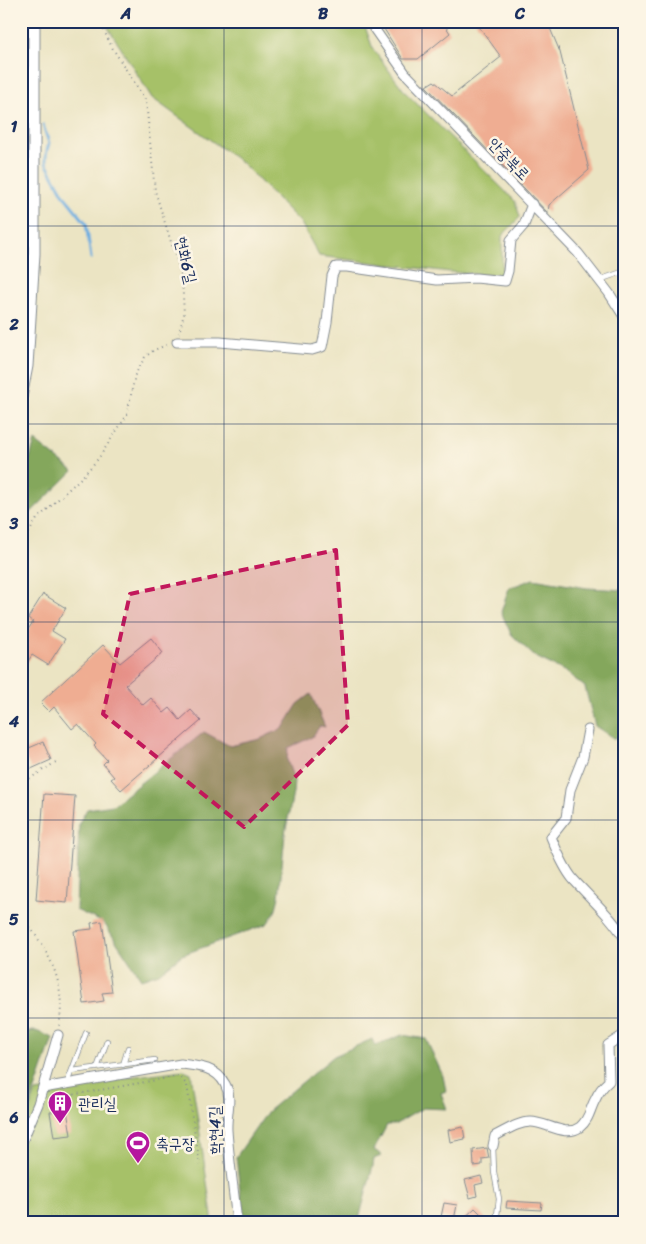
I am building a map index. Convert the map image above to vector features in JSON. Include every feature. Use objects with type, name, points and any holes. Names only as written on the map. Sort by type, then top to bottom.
[{"type":"street","points":[[21,397],[27,366],[34,254],[34,21]]},
{"type":"street","name":"안중북로","points":[[371,21],[373,27],[405,73],[578,253],[625,318]]},
{"type":"street","points":[[177,342],[220,342],[312,350],[322,348],[332,276],[336,267],[436,280],[476,278],[505,281],[508,271],[511,240],[524,225],[532,204]]},
{"type":"street","points":[[588,730],[583,757],[570,790],[566,818],[551,837],[557,852],[572,877],[616,924],[625,939]]},
{"type":"street","points":[[21,1144],[43,1088],[58,1034]]},
{"type":"street","points":[[493,1146],[496,1136],[515,1125],[532,1122],[571,1131],[580,1128],[588,1118],[595,1100],[608,1081],[608,1045],[625,1034]]},
{"type":"street","name":"학현4길","points":[[43,1088],[181,1064],[202,1066],[217,1074],[224,1083],[229,1096],[227,1128],[237,1223]]},
{"type":"lane","points":[[599,280],[625,271]]},
{"type":"lane","points":[[67,1084],[86,1033]]},
{"type":"lane","points":[[97,1068],[107,1041]]},
{"type":"lane","points":[[122,1065],[128,1048]]},
{"type":"lane","points":[[72,1071],[155,1060]]},
{"type":"lane","points":[[493,1146],[494,1172],[499,1199],[496,1223]]},
{"type":"path","name":"현화6길","points":[[99,21],[113,49],[146,102],[156,191],[182,277],[184,314],[177,342]]},
{"type":"path","points":[[21,546],[37,519],[98,459],[126,415],[135,375],[145,357],[154,350],[177,342]]},
{"type":"path","points":[[21,784],[56,762]]},
{"type":"path","points":[[21,915],[36,935],[55,968],[60,987],[62,1012],[58,1034]]},
{"type":"path","points":[[48,1099],[179,1076],[187,1085],[200,1165]]},
{"type":"highlighted area","points":[[336,550],[348,725],[244,827],[103,714],[130,594]]},
{"type":"green space","points":[[104,21],[363,21],[373,49],[405,92],[515,201],[520,217],[502,236],[502,276],[450,272],[319,256],[301,223],[241,162],[152,98]]},
{"type":"green space","points":[[35,441],[73,471],[21,522],[21,488]]},
{"type":"green space","points":[[533,579],[587,588],[625,590],[625,740],[613,738],[595,726],[585,687],[566,672],[534,656],[511,634],[501,612],[509,588]]},
{"type":"green space","points":[[311,694],[325,727],[320,726],[312,737],[288,748],[287,760],[294,780],[293,793],[285,834],[279,897],[275,912],[267,924],[182,955],[159,973],[141,979],[104,923],[76,910],[79,823],[87,809],[113,805],[204,732],[230,746],[260,739],[283,728],[298,704]]},
{"type":"green space","points":[[36,1031],[53,1038],[21,1126],[21,1032]]},
{"type":"green space","points":[[402,1035],[426,1039],[443,1076],[446,1091],[441,1093],[447,1109],[423,1108],[396,1124],[387,1125],[374,1150],[381,1154],[381,1156],[374,1159],[358,1223],[244,1223],[236,1157],[268,1111],[334,1056],[372,1039],[375,1046]]},
{"type":"green space","points":[[184,1070],[191,1073],[213,1223],[21,1223],[21,1130],[36,1092]]},
{"type":"building","points":[[379,21],[442,21],[450,33],[418,59],[403,59]]},
{"type":"building","points":[[475,21],[547,21],[560,52],[589,170],[549,205],[548,213],[426,86],[434,81],[452,96],[501,57]]},
{"type":"building","points":[[43,594],[66,608],[52,631],[65,639],[48,665],[32,655],[21,672],[21,640],[33,622],[28,618]]},
{"type":"building","points":[[151,638],[163,653],[125,685],[143,705],[151,698],[164,713],[170,708],[180,720],[191,710],[201,721],[121,790],[111,779],[114,777],[103,764],[107,760],[78,724],[72,729],[54,707],[49,712],[40,703],[103,645],[120,663]]},
{"type":"building","points":[[43,742],[51,760],[31,769],[22,751]]},
{"type":"building","points":[[44,794],[75,796],[67,903],[36,900]]},
{"type":"building","points":[[102,921],[112,992],[102,993],[104,1001],[84,1004],[74,931],[92,929],[91,923]]},
{"type":"building","name":"관리실","points":[[67,1110],[71,1135],[54,1137],[50,1112]]},
{"type":"building","points":[[463,1127],[465,1139],[450,1142],[448,1130]]},
{"type":"building","points":[[487,1148],[489,1158],[482,1159],[482,1165],[474,1166],[473,1150]]},
{"type":"building","points":[[481,1176],[483,1183],[475,1185],[477,1196],[470,1198],[465,1180]]},
{"type":"building","points":[[507,1201],[542,1203],[541,1210],[506,1208]]},
{"type":"building","points":[[444,1203],[457,1205],[454,1220],[441,1217]]},
{"type":"building","points":[[475,1208],[490,1223],[459,1223]]},
{"type":"waterway","points":[[43,125],[49,143],[46,163],[65,197],[86,223],[91,258]]},
{"type":"place","name":"관리실","points":[[60,1124]]},
{"type":"place","name":"축구장","points":[[138,1164]]}]
